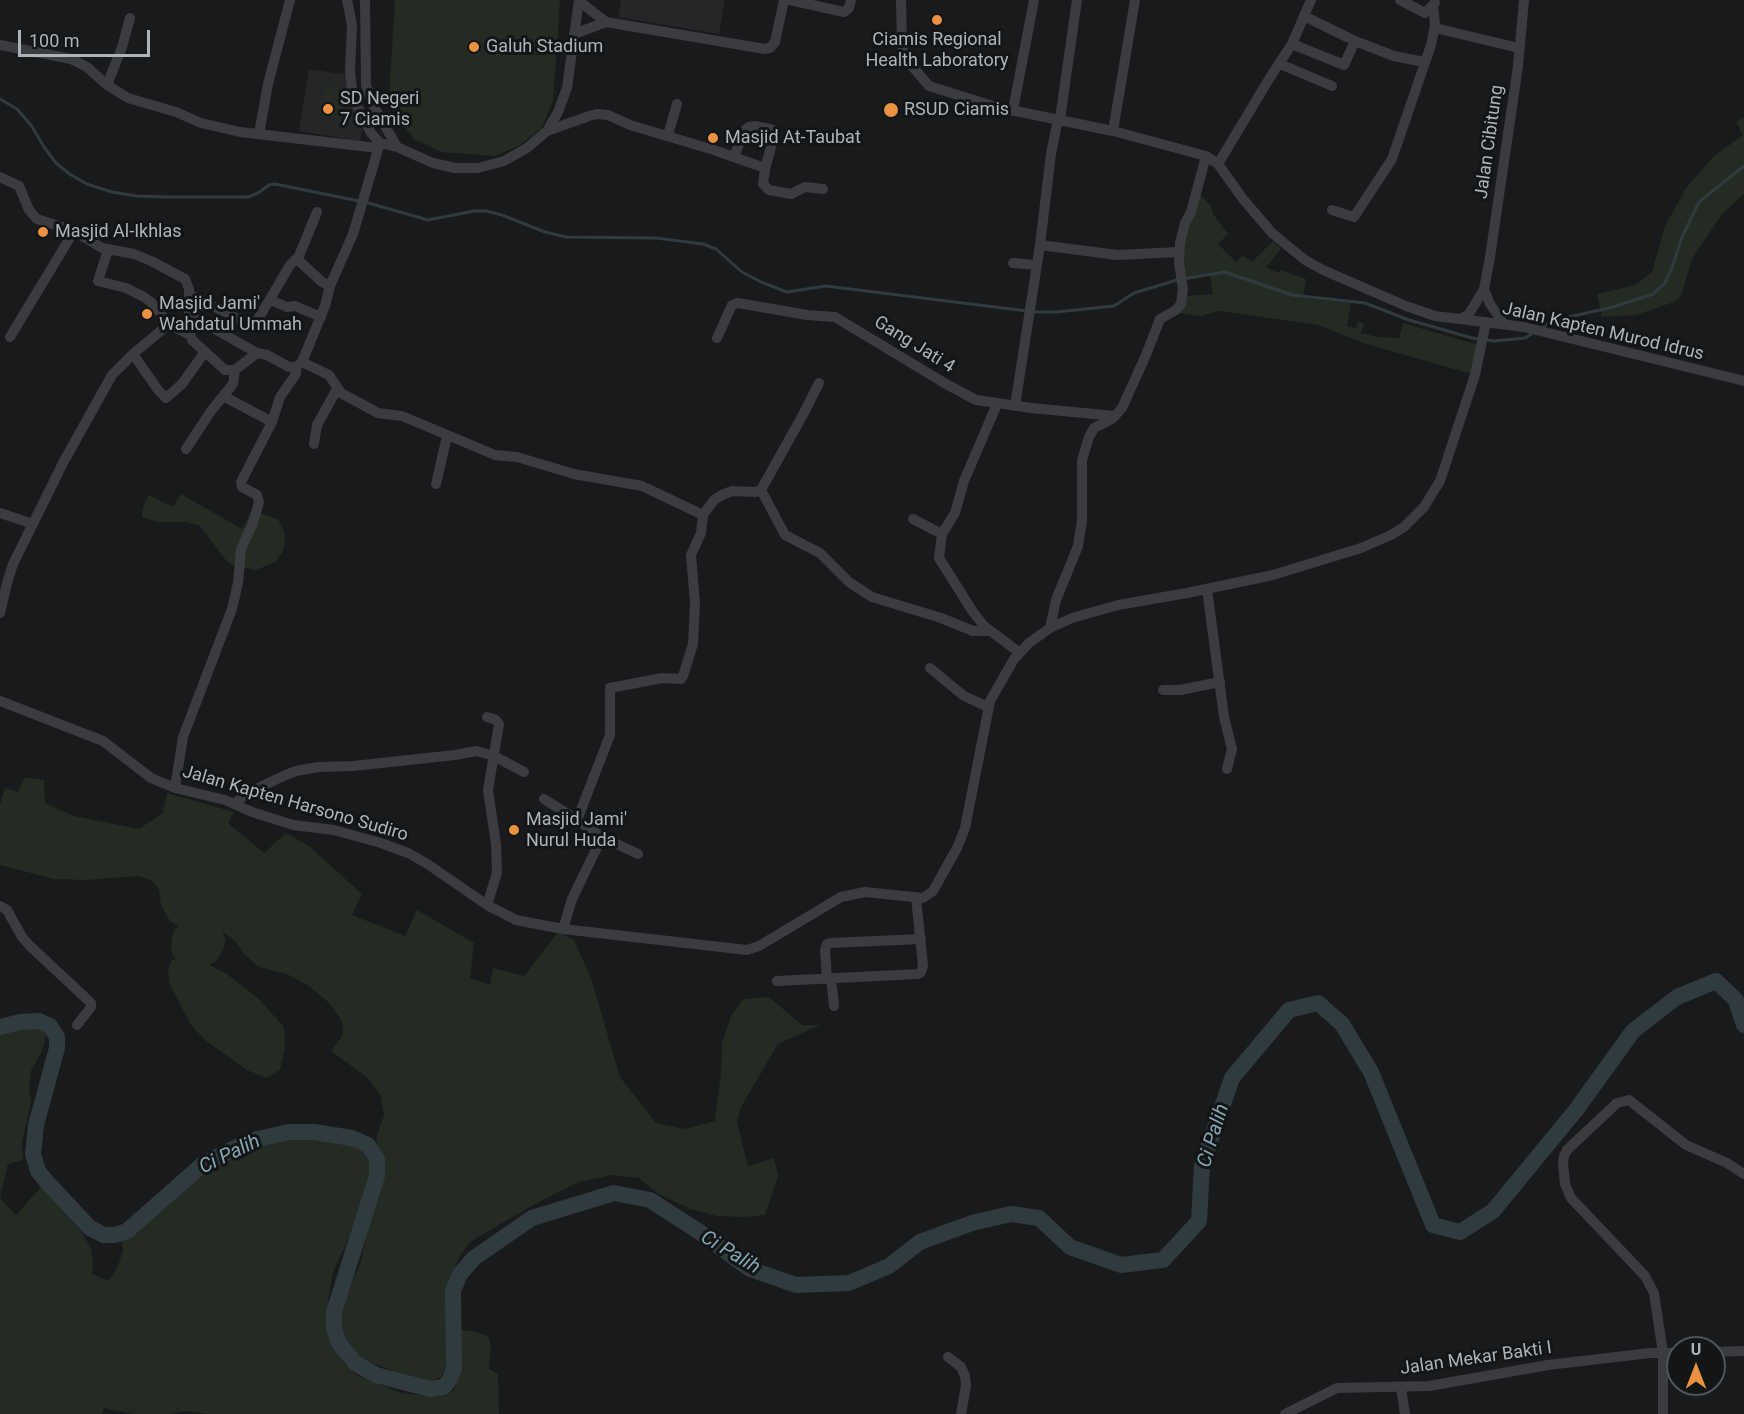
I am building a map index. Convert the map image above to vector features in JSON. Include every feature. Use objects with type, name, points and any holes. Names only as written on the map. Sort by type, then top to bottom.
[{"type":"street","points":[[259,134],[268,84],[290,0]]},
{"type":"street","points":[[175,788],[183,737],[232,609],[238,583],[241,549],[253,523],[259,502],[257,495],[242,487],[241,482],[272,422],[280,397],[296,374],[321,317],[330,286],[353,234],[368,190],[379,146],[364,122],[352,89],[350,71],[352,25],[347,0]]},
{"type":"street","points":[[365,0],[366,85],[382,122],[397,147]]},
{"type":"street","points":[[579,0],[606,22],[765,49],[770,48],[775,42],[784,0]]},
{"type":"street","points":[[0,45],[71,59],[87,67],[107,85],[128,98],[176,112],[201,123],[259,134],[397,147],[433,163],[455,168],[478,168],[504,161],[527,148],[547,131],[558,112],[567,88],[579,0]]},
{"type":"street","points":[[790,0],[844,12],[849,8],[851,0]]},
{"type":"street","name":"Jalan Kapten Murod Idrus","points":[[902,0],[904,53],[906,59],[929,86],[1013,110],[1113,131],[1206,156],[1218,164],[1243,199],[1272,233],[1305,260],[1435,316],[1524,327],[1744,381]]},
{"type":"street","points":[[1013,110],[1035,0]]},
{"type":"street","points":[[1015,406],[1040,245],[1051,154],[1059,119],[1077,0]]},
{"type":"street","points":[[1113,131],[1135,0]]},
{"type":"street","points":[[1218,164],[1292,44],[1311,0]]},
{"type":"street","points":[[1400,0],[1425,13],[1435,3]]},
{"type":"street","name":"Jalan Cibitung","points":[[1484,289],[1524,0]]},
{"type":"street","points":[[1332,210],[1354,217],[1395,151],[1434,28],[1435,3]]},
{"type":"street","points":[[1304,16],[1355,41],[1397,57],[1424,63]]},
{"type":"street","points":[[107,85],[130,18]]},
{"type":"street","points":[[574,34],[606,22]]},
{"type":"street","points":[[1434,28],[1519,48]]},
{"type":"street","points":[[1292,44],[1344,65],[1355,41]]},
{"type":"street","points":[[1280,64],[1332,86]]},
{"type":"street","points":[[352,89],[366,85]]},
{"type":"street","points":[[668,135],[677,104]]},
{"type":"street","points":[[547,131],[597,114],[608,115],[630,125],[668,135],[765,169]]},
{"type":"street","points":[[734,157],[744,131],[749,127],[773,130],[774,136],[763,184],[769,190],[791,194],[805,187],[824,189]]},
{"type":"street","points":[[1050,628],[1056,600],[1077,553],[1080,540],[1081,469],[1084,452],[1094,428],[1115,416],[1122,408],[1160,319],[1179,306],[1183,295],[1179,252],[1184,225],[1191,212],[1206,156]]},
{"type":"street","points":[[0,177],[19,186],[29,210],[37,219],[74,231],[108,250],[134,254],[181,276],[188,283],[190,295],[190,335],[195,345],[225,370],[235,370],[257,353]]},
{"type":"street","points":[[240,344],[254,326],[290,265],[297,258],[317,212]]},
{"type":"street","points":[[10,337],[74,231]]},
{"type":"street","points":[[1040,245],[1117,255],[1179,252]]},
{"type":"street","points":[[108,250],[98,281],[126,288],[144,297],[169,324],[190,335]]},
{"type":"street","points":[[297,258],[322,282],[330,286]]},
{"type":"street","points":[[1013,263],[1037,265]]},
{"type":"street","points":[[1460,319],[1469,314],[1484,289]]},
{"type":"street","points":[[1484,289],[1490,304],[1504,324]]},
{"type":"street","points":[[190,295],[251,327]]},
{"type":"street","points":[[270,300],[287,307],[295,306],[321,317]]},
{"type":"street","name":"Gang Jati 4","points":[[717,338],[732,305],[738,303],[807,315],[835,317],[976,400],[1115,416]]},
{"type":"street","points":[[190,315],[257,353],[267,355],[289,367],[299,365],[329,375],[334,380],[337,389],[378,413],[402,416],[495,454],[574,474],[642,486],[703,515]]},
{"type":"street","points":[[777,981],[918,974],[923,969],[916,898],[928,896],[933,891],[957,848],[967,819],[988,708],[996,688],[1020,653],[1050,628],[1072,618],[1118,605],[1273,575],[1361,548],[1391,535],[1410,522],[1432,496],[1440,481],[1461,423],[1486,322]]},
{"type":"street","points":[[0,614],[13,564],[64,461],[112,375],[169,324]]},
{"type":"street","points":[[133,354],[166,398],[182,384],[204,352]]},
{"type":"street","points":[[186,449],[233,384],[235,370]]},
{"type":"street","points":[[577,820],[610,735],[610,688],[662,678],[681,679],[685,673],[693,644],[695,603],[691,555],[700,533],[703,515],[714,500],[722,495],[732,491],[761,490],[819,383]]},
{"type":"street","points":[[314,444],[317,426],[337,389]]},
{"type":"street","points":[[223,396],[272,422]]},
{"type":"street","points":[[997,404],[964,481],[953,518],[942,534],[939,558],[979,620],[1020,653]]},
{"type":"street","points":[[436,484],[447,436]]},
{"type":"street","points":[[761,490],[785,535],[820,553],[849,582],[872,597],[941,618],[974,631],[990,631]]},
{"type":"street","points":[[0,513],[33,524]]},
{"type":"street","points":[[913,519],[942,534]]},
{"type":"street","points":[[1208,589],[1224,717],[1233,752],[1227,769]]},
{"type":"street","points":[[930,668],[964,696],[988,708]]},
{"type":"street","points":[[1163,690],[1180,690],[1220,682]]},
{"type":"street","name":"Jalan Kapten Harsono Sudiro","points":[[0,701],[103,741],[151,778],[175,788],[234,804],[282,822],[334,830],[408,853],[516,920],[563,930],[691,943],[740,951],[759,946],[841,897],[865,892],[916,898]]},
{"type":"street","points":[[487,717],[496,720],[499,724],[488,790],[496,844],[497,873],[487,904]]},
{"type":"street","points":[[234,804],[248,793],[281,777],[307,769],[455,755],[469,751],[494,756],[524,772]]},
{"type":"street","points":[[544,800],[602,837],[638,854]]},
{"type":"street","points":[[563,930],[572,899],[602,837]]},
{"type":"street","points":[[0,906],[7,910],[22,937],[30,946],[91,1003],[91,1007],[76,1025]]},
{"type":"street","points":[[834,1006],[825,950],[827,944],[921,939]]},
{"type":"street","points":[[1663,1414],[1663,1353],[1654,1293],[1645,1276],[1571,1198],[1565,1184],[1563,1163],[1567,1150],[1617,1103],[1629,1100],[1686,1145],[1727,1163],[1744,1174]]},
{"type":"street","points":[[1726,1350],[1744,1348]]},
{"type":"street","name":"Jalan Mekar Bakti I","points":[[1285,1414],[1337,1388],[1401,1388],[1458,1382],[1548,1365],[1663,1353]]},
{"type":"street","points":[[948,1357],[961,1367],[964,1376],[966,1386],[961,1414]]},
{"type":"street","points":[[1401,1388],[1405,1414]]},
{"type":"shaded area","name":"Galuh Stadium","points":[[395,0],[560,0],[553,102],[541,129],[520,145],[495,156],[442,152],[415,140],[398,118],[389,95]]},
{"type":"shaded area","points":[[621,0],[725,0],[719,34],[618,17]]},
{"type":"shaded area","name":"SD Negeri 7 Ciamis","points":[[309,69],[347,75],[363,126],[360,141],[299,131]]},
{"type":"shaded area","points":[[325,86],[345,89],[340,118],[320,114]]},
{"type":"shaded area","points":[[1744,117],[1744,194],[1723,213],[1692,259],[1681,296],[1674,302],[1636,315],[1602,317],[1597,294],[1635,285],[1652,272],[1665,226],[1686,188],[1714,156],[1743,135],[1736,122]]},
{"type":"shaded area","points":[[1199,193],[1211,206],[1213,214],[1228,234],[1218,244],[1236,262],[1243,255],[1252,262],[1273,241],[1281,249],[1266,267],[1278,273],[1281,270],[1306,279],[1303,298],[1351,303],[1347,326],[1356,329],[1358,322],[1364,324],[1361,333],[1399,338],[1403,323],[1482,346],[1475,375],[1366,344],[1318,325],[1220,311],[1200,316],[1178,313],[1185,296],[1213,294],[1210,275],[1184,279],[1182,252]]},
{"type":"shaded area","points":[[181,494],[242,529],[252,510],[278,519],[284,531],[285,542],[282,553],[275,562],[256,570],[232,565],[200,526],[186,522],[157,522],[142,517],[143,507],[149,495],[173,507]]},
{"type":"shaded area","points":[[25,777],[44,780],[45,803],[74,816],[139,829],[163,813],[167,793],[234,812],[228,823],[264,853],[286,833],[309,846],[362,894],[352,915],[405,936],[417,910],[474,943],[470,978],[490,985],[493,968],[524,976],[558,932],[574,940],[591,978],[620,1077],[656,1123],[685,1129],[715,1121],[722,1043],[731,1016],[743,999],[769,997],[802,1025],[820,1025],[778,1044],[741,1107],[737,1122],[748,1166],[774,1158],[778,1176],[765,1215],[717,1216],[690,1209],[657,1193],[639,1178],[612,1175],[579,1182],[537,1203],[470,1242],[461,1254],[450,1278],[447,1295],[447,1360],[442,1376],[432,1381],[411,1377],[358,1358],[344,1342],[338,1317],[361,1262],[370,1217],[381,1186],[383,1166],[376,1138],[384,1115],[381,1096],[368,1078],[331,1051],[343,1035],[342,1021],[329,1003],[309,986],[287,974],[259,967],[244,954],[235,941],[222,931],[226,940],[223,950],[216,961],[209,965],[227,974],[260,1000],[284,1027],[285,1048],[280,1070],[266,1078],[247,1070],[206,1041],[191,1025],[170,985],[168,970],[171,961],[176,958],[171,949],[172,938],[179,926],[170,921],[161,905],[159,889],[152,881],[139,876],[86,880],[54,879],[0,865],[0,805],[5,788],[18,792]]},
{"type":"shaded area","points":[[32,1027],[44,1030],[46,1036],[42,1051],[31,1071],[29,1088],[31,1102],[22,1142],[23,1160],[8,1164],[0,1198],[0,1034],[19,1028]]},
{"type":"shaded area","points":[[301,1136],[350,1143],[365,1151],[370,1161],[371,1173],[351,1233],[333,1272],[328,1301],[328,1328],[333,1346],[345,1365],[358,1376],[402,1393],[429,1396],[449,1395],[456,1386],[459,1375],[460,1330],[488,1336],[491,1346],[489,1369],[498,1374],[499,1414],[210,1414],[186,1411],[168,1414],[135,1414],[104,1408],[102,1414],[0,1414],[0,1198],[16,1215],[42,1186],[81,1231],[91,1248],[92,1274],[109,1281],[118,1266],[123,1250],[122,1240],[143,1226],[205,1169],[254,1145],[278,1139]]},
{"type":"waterway","points":[[0,99],[17,109],[31,125],[56,163],[87,184],[112,192],[137,196],[248,197],[275,184],[359,201]]},
{"type":"waterway","points":[[1541,328],[1551,321],[1613,307],[1653,294],[1664,284],[1682,237],[1699,202],[1744,166]]},
{"type":"waterway","points":[[365,202],[428,220],[474,211],[486,211],[566,237],[656,238],[703,244],[716,249],[742,272],[787,292],[826,286],[1027,311]]},
{"type":"waterway","points":[[1034,312],[1114,306],[1134,293],[1177,280],[1225,272],[1292,295],[1365,303],[1409,320],[1472,338],[1494,341],[1525,338],[1533,333]]},
{"type":"waterway","name":"Ci Palih","points":[[0,1027],[20,1022],[39,1021],[50,1026],[57,1037],[57,1048],[36,1125],[33,1154],[38,1171],[46,1181],[90,1228],[104,1235],[115,1235],[127,1231],[203,1164],[249,1141],[289,1132],[314,1132],[352,1138],[368,1145],[377,1159],[377,1176],[334,1312],[334,1329],[339,1343],[355,1363],[376,1375],[430,1389],[444,1387],[454,1368],[453,1291],[460,1274],[474,1258],[532,1218],[614,1193],[650,1200],[750,1269],[796,1285],[849,1283],[889,1266],[920,1242],[972,1223],[1011,1214],[1039,1218],[1070,1247],[1121,1265],[1163,1260],[1199,1221],[1202,1165],[1232,1078],[1289,1010],[1318,1003],[1342,1024],[1371,1072],[1433,1225],[1460,1232],[1493,1211],[1576,1110],[1633,1031],[1677,997],[1716,981],[1736,1000],[1744,1025]]},
{"type":"place","name":"Ciamis Regional Health Laboratory","points":[[937,20]]},
{"type":"place","name":"Galuh Stadium","points":[[474,47]]},
{"type":"place","name":"SD Negeri 7 Ciamis","points":[[328,109]]},
{"type":"place","name":"RSUD Ciamis","points":[[891,110]]},
{"type":"place","name":"Masjid At-Taubat","points":[[713,138]]},
{"type":"place","name":"Masjid Al-Ikhlas","points":[[43,232]]},
{"type":"place","name":"Masjid Jami' Wahdatul Ummah","points":[[147,314]]},
{"type":"place","name":"Masjid Jami' Nurul Huda","points":[[514,830]]}]
